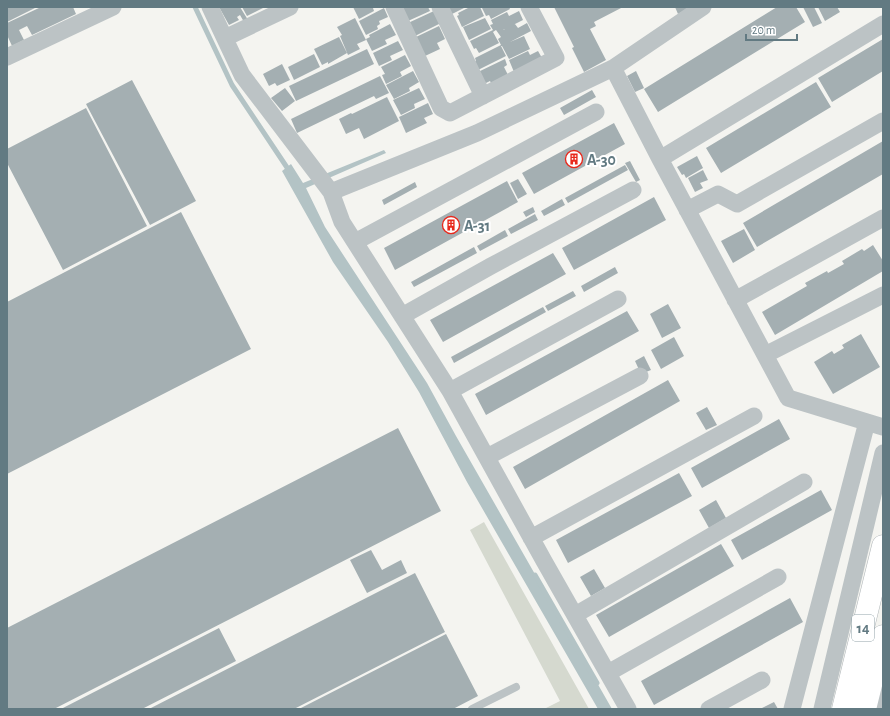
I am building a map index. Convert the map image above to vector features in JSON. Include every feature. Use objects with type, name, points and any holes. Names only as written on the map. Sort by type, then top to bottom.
[{"type":"main road","name":"14","points":[[843,709],[883,546]]},
{"type":"main road","name":"14","points":[[865,709],[883,636]]},
{"type":"street","points":[[7,57],[113,7]]},
{"type":"street","points":[[210,7],[242,75],[324,182],[342,222],[450,391],[628,709]]},
{"type":"street","points":[[225,38],[290,7]]},
{"type":"street","points":[[394,7],[441,108],[450,113],[556,58],[529,7]]},
{"type":"street","points":[[440,7],[483,96]]},
{"type":"street","points":[[324,182],[477,133],[612,68],[703,7]]},
{"type":"street","points":[[660,159],[883,24]]},
{"type":"street","points":[[612,68],[788,398],[875,424],[792,709]]},
{"type":"street","points":[[355,242],[596,112]]},
{"type":"street","points":[[687,210],[718,194],[737,204],[883,121]]},
{"type":"street","points":[[402,316],[491,266],[633,190]]},
{"type":"street","points":[[735,300],[883,218]]},
{"type":"street","points":[[765,356],[883,295]]},
{"type":"street","points":[[450,391],[618,299]]},
{"type":"street","points":[[487,457],[640,376]]},
{"type":"street","points":[[531,538],[754,416]]},
{"type":"street","points":[[822,709],[883,453]]},
{"type":"street","points":[[575,615],[804,482]]},
{"type":"street","points":[[608,673],[778,577]]},
{"type":"street","points":[[709,709],[762,680]]},
{"type":"street","points":[[877,709],[883,685]]},
{"type":"lane","points":[[472,709],[516,687]]},
{"type":"shaded area","points":[[384,150],[386,153],[306,188],[325,227],[427,383],[612,709],[598,709],[467,482],[419,392],[388,342],[333,262],[282,171],[291,164],[303,183]]},
{"type":"shaded area","points":[[484,522],[589,709],[544,709],[560,701],[470,530]]},
{"type":"building","points":[[7,7],[37,7],[7,22]]},
{"type":"building","points":[[41,7],[73,7],[76,14],[32,35],[27,26],[19,30],[24,40],[12,46],[7,35],[7,23]]},
{"type":"building","points":[[219,7],[240,7],[248,20],[244,22],[240,15],[237,17],[239,20],[229,25]]},
{"type":"building","points":[[242,7],[265,7],[247,16]]},
{"type":"building","points":[[353,7],[375,7],[373,8],[374,11],[359,19]]},
{"type":"building","points":[[428,7],[430,11],[408,21],[402,8]]},
{"type":"building","points":[[466,7],[452,14],[449,8]]},
{"type":"building","points":[[470,7],[480,7],[484,16],[462,27],[457,16],[459,15],[458,13]]},
{"type":"building","points":[[509,7],[510,9],[491,19],[489,15],[486,16],[482,8]]},
{"type":"building","points":[[554,7],[623,7],[594,22],[596,26],[590,29],[606,60],[584,72],[572,48],[574,47]]},
{"type":"building","points":[[675,7],[692,7],[678,14]]},
{"type":"building","points":[[777,7],[796,7],[805,22],[658,112],[644,89]]},
{"type":"building","points":[[803,7],[814,7],[822,23],[813,27]]},
{"type":"building","points":[[818,7],[837,7],[840,12],[825,21]]},
{"type":"building","points":[[384,8],[388,17],[379,21],[380,24],[377,26],[378,29],[366,35],[359,21]]},
{"type":"building","points":[[434,11],[441,23],[415,36],[408,23]]},
{"type":"building","points":[[519,11],[523,20],[515,24],[518,28],[527,23],[531,31],[510,42],[524,36],[530,49],[509,59],[501,46],[506,56],[478,70],[474,62],[476,61],[475,58],[501,45],[498,39],[501,37],[496,30],[493,32],[499,43],[479,53],[476,48],[474,49],[470,41],[493,30],[490,25],[493,24],[491,20],[507,12],[509,16]]},
{"type":"building","points":[[355,18],[366,40],[357,44],[360,49],[348,55],[340,36],[342,35],[337,27]]},
{"type":"building","points":[[485,18],[491,29],[469,40],[463,27]]},
{"type":"building","points":[[390,24],[396,35],[385,40],[387,44],[372,51],[366,39],[370,37],[369,35]]},
{"type":"building","points":[[439,26],[445,39],[437,43],[440,49],[425,56],[416,37]]},
{"type":"building","points":[[339,37],[347,53],[328,64],[328,62],[322,65],[314,49]]},
{"type":"building","points":[[883,39],[883,71],[832,102],[818,78]]},
{"type":"building","points":[[398,41],[403,50],[390,56],[392,60],[379,66],[373,53]]},
{"type":"building","points":[[367,49],[374,64],[296,101],[289,86]]},
{"type":"building","points":[[528,51],[530,55],[538,51],[542,58],[514,72],[509,60]]},
{"type":"building","points":[[314,54],[320,67],[294,80],[288,67]]},
{"type":"building","points":[[405,55],[411,66],[400,72],[402,76],[386,84],[382,75],[385,74],[381,67]]},
{"type":"building","points":[[505,59],[507,65],[504,67],[508,75],[491,83],[490,81],[484,84],[478,72]]},
{"type":"building","points":[[282,64],[290,80],[277,86],[275,83],[269,86],[263,74]]},
{"type":"building","points":[[413,71],[419,82],[409,88],[410,91],[394,99],[386,85]]},
{"type":"building","points":[[636,71],[644,88],[635,92],[627,76]]},
{"type":"building","points":[[380,76],[389,93],[376,99],[374,96],[297,133],[291,119]]},
{"type":"building","points":[[132,80],[196,201],[150,225],[86,104]]},
{"type":"building","points":[[816,82],[831,107],[721,173],[706,148]]},
{"type":"building","points":[[285,88],[295,101],[282,111],[271,98]]},
{"type":"building","points":[[419,88],[425,99],[414,104],[415,108],[401,115],[393,100]]},
{"type":"building","points":[[592,90],[596,97],[564,115],[560,108]]},
{"type":"building","points":[[387,97],[399,121],[364,139],[359,128],[346,134],[339,119]]},
{"type":"building","points":[[428,103],[433,114],[424,118],[427,123],[406,133],[399,117]]},
{"type":"building","points":[[86,108],[147,226],[63,270],[7,163],[7,149]]},
{"type":"building","name":"A-30","points":[[614,123],[625,144],[534,194],[522,173]]},
{"type":"building","points":[[883,141],[883,174],[757,247],[743,223]]},
{"type":"building","points":[[697,156],[703,168],[686,178],[677,167]]},
{"type":"building","points":[[630,161],[640,180],[636,182],[625,163]]},
{"type":"building","points":[[625,165],[628,170],[568,203],[565,198]]},
{"type":"building","points":[[703,170],[708,180],[700,183],[703,188],[695,192],[688,178]]},
{"type":"building","points":[[518,179],[527,194],[518,199],[510,183]]},
{"type":"building","name":"A-31","points":[[507,181],[518,202],[395,270],[384,248]]},
{"type":"building","points":[[415,182],[417,187],[384,205],[382,200]]},
{"type":"building","points":[[654,197],[666,220],[574,270],[562,248]]},
{"type":"building","points":[[562,199],[565,205],[544,216],[541,211]]},
{"type":"building","points":[[533,207],[535,212],[526,217],[523,212]]},
{"type":"building","points":[[181,212],[251,349],[7,474],[7,302]]},
{"type":"building","points":[[535,214],[538,220],[511,234],[508,229]]},
{"type":"building","points":[[744,229],[755,250],[733,263],[721,241]]},
{"type":"building","points":[[505,230],[508,236],[480,251],[477,246]]},
{"type":"building","points":[[873,245],[883,261],[883,271],[775,335],[762,312],[807,286],[805,283],[827,271],[828,273],[844,264],[842,261],[862,249],[864,251]]},
{"type":"building","points":[[474,247],[477,253],[414,287],[411,282]]},
{"type":"building","points":[[553,253],[566,274],[443,342],[430,320]]},
{"type":"building","points":[[615,267],[618,273],[584,292],[581,286]]},
{"type":"building","points":[[573,291],[576,296],[548,311],[545,306]]},
{"type":"building","points":[[668,304],[681,328],[662,338],[650,314]]},
{"type":"building","points":[[543,307],[546,312],[454,363],[451,357]]},
{"type":"building","points":[[627,311],[639,331],[486,415],[475,394]]},
{"type":"building","points":[[861,334],[880,367],[833,394],[814,362],[832,351],[834,354],[844,348],[842,345]]},
{"type":"building","points":[[674,337],[684,356],[661,369],[651,350]]},
{"type":"building","points":[[644,356],[651,370],[641,374],[635,361]]},
{"type":"building","points":[[668,380],[680,401],[525,489],[513,467]]},
{"type":"building","points":[[707,407],[717,425],[706,430],[696,413]]},
{"type":"building","points":[[779,419],[790,439],[702,488],[691,468]]},
{"type":"building","points":[[398,428],[441,511],[54,709],[7,709],[7,628]]},
{"type":"building","points":[[679,473],[692,496],[568,563],[556,540]]},
{"type":"building","points":[[821,490],[832,510],[742,560],[731,540]]},
{"type":"building","points":[[716,500],[726,518],[709,528],[699,510]]},
{"type":"building","points":[[721,544],[734,566],[609,637],[596,615]]},
{"type":"building","points":[[371,550],[382,570],[401,560],[407,573],[367,593],[350,560]]},
{"type":"building","points":[[594,569],[605,588],[591,596],[580,577]]},
{"type":"building","points":[[415,573],[445,632],[294,709],[149,709]]},
{"type":"building","points":[[790,598],[803,622],[654,705],[641,681]]},
{"type":"building","points":[[219,628],[236,661],[142,709],[61,709]]},
{"type":"building","points":[[446,634],[478,696],[453,709],[299,709]]},
{"type":"building","points":[[774,702],[778,709],[760,709]]},
{"type":"waterway","points":[[195,7],[232,85],[290,172]]},
{"type":"waterway","points":[[535,575],[597,683]]},
{"type":"place","name":"A-30","points":[[574,159]]},
{"type":"place","name":"A-31","points":[[451,225]]}]
